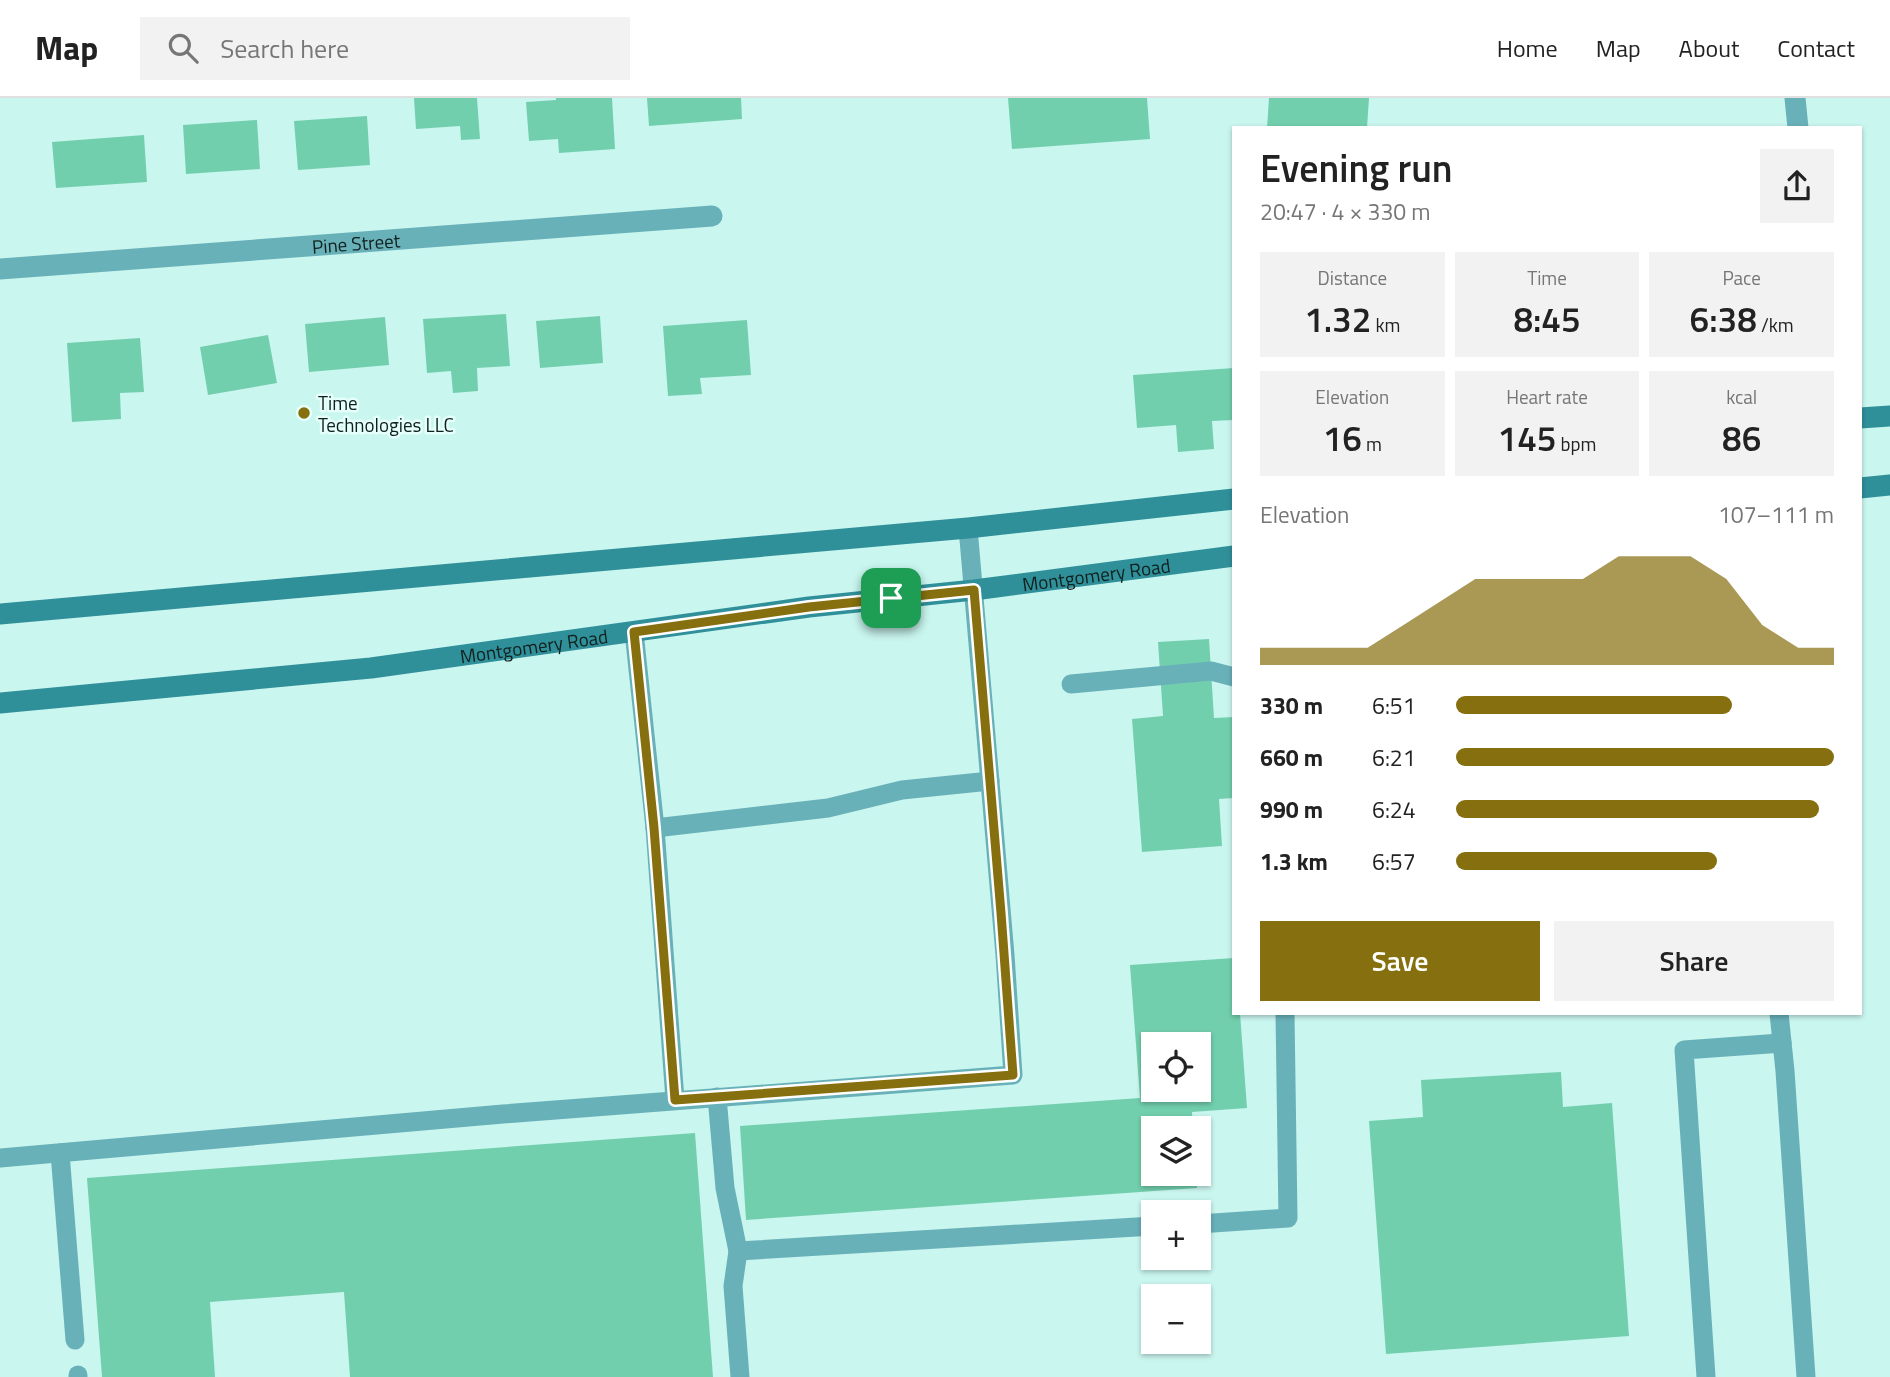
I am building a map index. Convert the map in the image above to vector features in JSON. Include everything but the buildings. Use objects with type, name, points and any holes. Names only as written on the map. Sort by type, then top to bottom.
[{"type":"main road","points":[[1862,418],[1890,416]]},
{"type":"main road","points":[[1862,488],[1890,485]]},
{"type":"main road","points":[[0,614],[968,528],[1232,499]]},
{"type":"main road","name":"Montgomery Road","points":[[0,703],[371,668],[809,607],[974,590],[1232,556]]},
{"type":"street","points":[[1795,98],[1798,126]]},
{"type":"street","name":"Pine Street","points":[[0,269],[712,216]]},
{"type":"lane","points":[[0,1158],[675,1100],[1013,1075],[968,528]]},
{"type":"lane","points":[[634,632],[654,828],[675,1100]]},
{"type":"lane","points":[[1071,684],[1211,671],[1232,676]]},
{"type":"lane","points":[[654,828],[828,808],[902,790],[990,781]]},
{"type":"lane","points":[[1211,1223],[1288,1218],[1285,1015]]},
{"type":"lane","points":[[1779,1015],[1806,1377]]},
{"type":"lane","points":[[1706,1377],[1684,1050],[1782,1043]]},
{"type":"lane","points":[[717,1097],[726,1188],[738,1251],[733,1286],[740,1377]]},
{"type":"lane","points":[[60,1153],[75,1340]]},
{"type":"lane","points":[[738,1251],[1141,1227]]},
{"type":"place","name":"Time Technologies LLC","points":[[304,413]]},
{"type":"route","points":[[974,590],[1013,1075],[675,1100],[654,828],[634,632],[891,598],[974,590]]}]
